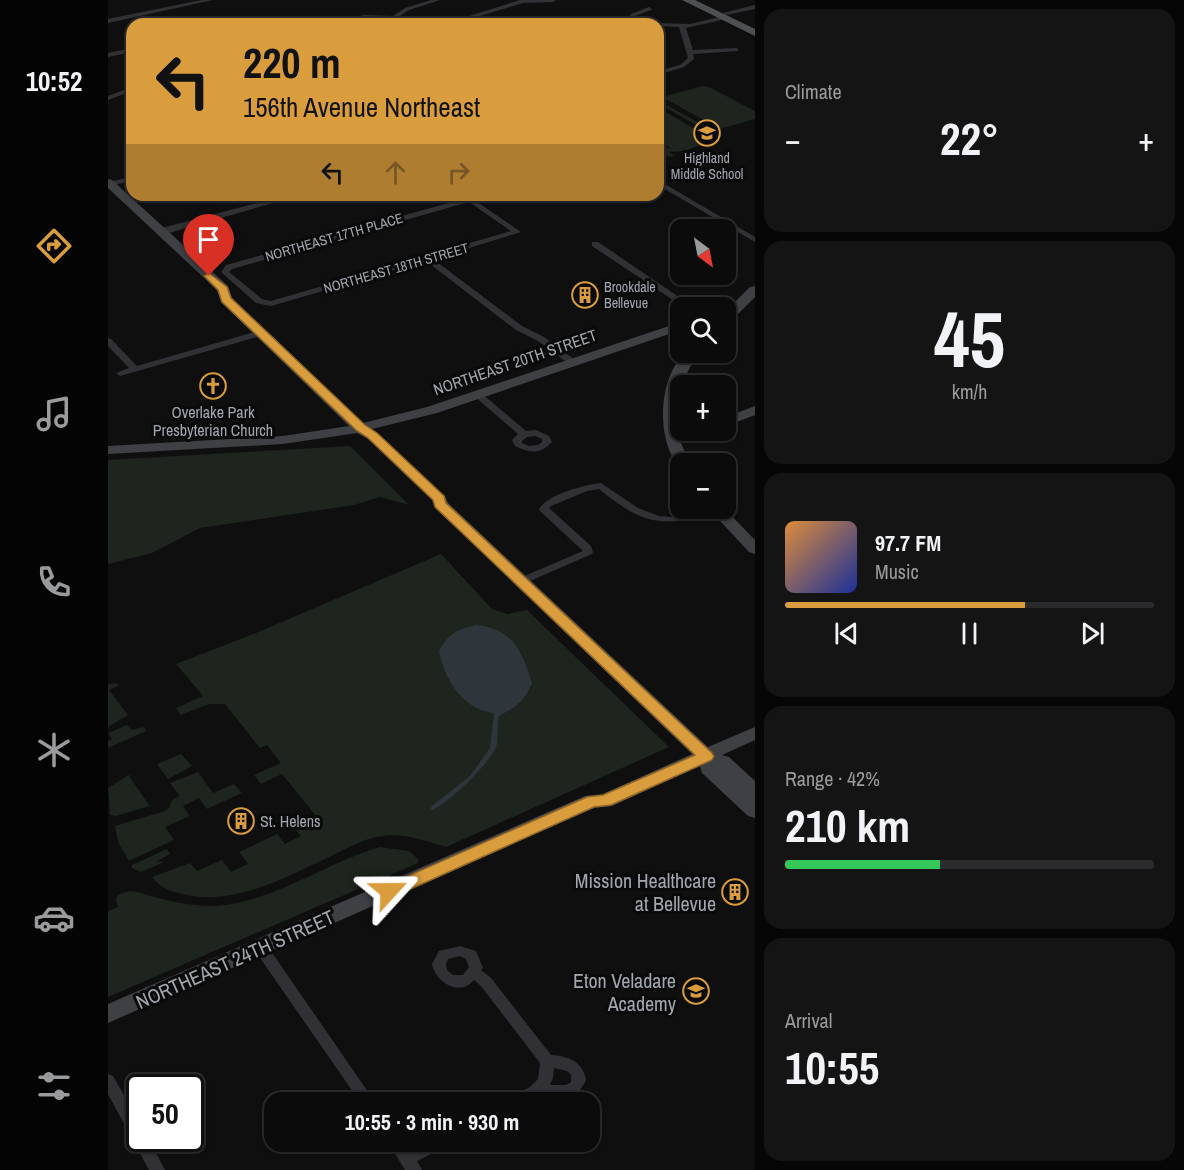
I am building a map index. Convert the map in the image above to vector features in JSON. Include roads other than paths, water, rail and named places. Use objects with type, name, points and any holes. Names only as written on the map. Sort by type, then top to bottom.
[{"type":"main road","points":[[687,0],[755,27]]},
{"type":"main road","points":[[698,0],[755,33]]},
{"type":"main road","points":[[108,187],[223,289],[223,294]]},
{"type":"main road","points":[[108,187],[213,292],[223,294],[360,428],[362,438],[415,489],[429,502],[440,504],[519,582],[705,755],[722,762],[755,792]]},
{"type":"main road","points":[[736,298],[755,280]]},
{"type":"main road","points":[[736,304],[751,299]]},
{"type":"main road","points":[[736,310],[751,299]]},
{"type":"main road","name":"NORTHEAST 20TH STREET","points":[[108,450],[284,440],[360,428],[432,410],[670,329]]},
{"type":"main road","points":[[736,418],[755,410]]},
{"type":"main road","points":[[673,441],[678,453]]},
{"type":"main road","points":[[725,519],[755,549]]},
{"type":"main road","name":"NORTHEAST 24TH STREET","points":[[705,755],[755,721]]},
{"type":"main road","name":"NORTHEAST 24TH STREET","points":[[108,1014],[592,801],[605,801],[755,733]]},
{"type":"main road","points":[[705,755],[709,768],[755,811]]},
{"type":"street","points":[[108,21],[210,0]]},
{"type":"street","points":[[396,18],[407,9],[437,0]]},
{"type":"street","points":[[468,18],[523,0],[554,0]]},
{"type":"street","points":[[664,24],[690,26],[755,7]]},
{"type":"street","points":[[632,18],[633,15],[649,9]]},
{"type":"street","points":[[664,70],[687,64],[691,59],[682,26]]},
{"type":"street","points":[[690,52],[736,50]]},
{"type":"street","points":[[108,55],[126,51]]},
{"type":"street","points":[[108,98],[126,91]]},
{"type":"street","points":[[108,187],[126,181]]},
{"type":"street","points":[[664,186],[755,240]]},
{"type":"street","points":[[160,232],[274,201]]},
{"type":"street","name":"NORTHEAST 17TH PLACE","points":[[242,288],[225,272],[226,268],[463,201]]},
{"type":"street","name":"NORTHEAST 18TH STREET","points":[[242,288],[260,301],[271,304],[517,232],[473,201]]},
{"type":"street","points":[[595,244],[674,297]]},
{"type":"street","points":[[428,259],[523,329],[575,361]]},
{"type":"street","points":[[223,294],[242,288]]},
{"type":"street","points":[[120,373],[261,333]]},
{"type":"street","points":[[108,341],[135,369]]},
{"type":"street","points":[[477,394],[524,434]]},
{"type":"street","points":[[519,582],[586,554],[587,548],[544,509],[547,504],[585,488],[600,486],[619,501],[658,519],[670,518]]},
{"type":"street","points":[[261,948],[361,1092]]},
{"type":"street","points":[[475,973],[486,982],[548,1068]]},
{"type":"street","points":[[535,1092],[541,1089],[561,1094],[572,1090],[578,1082],[578,1073],[572,1065],[560,1060],[548,1068],[541,1089]]},
{"type":"street","points":[[108,1080],[126,1113]]},
{"type":"street","points":[[147,1152],[157,1170]]},
{"type":"street","points":[[402,1152],[410,1165],[427,1152]]},
{"type":"place","name":"Highland Middle School","points":[[707,133]]},
{"type":"place","name":"Brookdale Bellevue","points":[[585,295]]},
{"type":"place","name":"Overlake Park Presbyterian Church","points":[[213,386]]},
{"type":"place","name":"St. Helens","points":[[241,821]]},
{"type":"place","name":"Mission Healthcare at Bellevue","points":[[735,892]]},
{"type":"place","name":"Eton Veladare Academy","points":[[696,991]]}]
